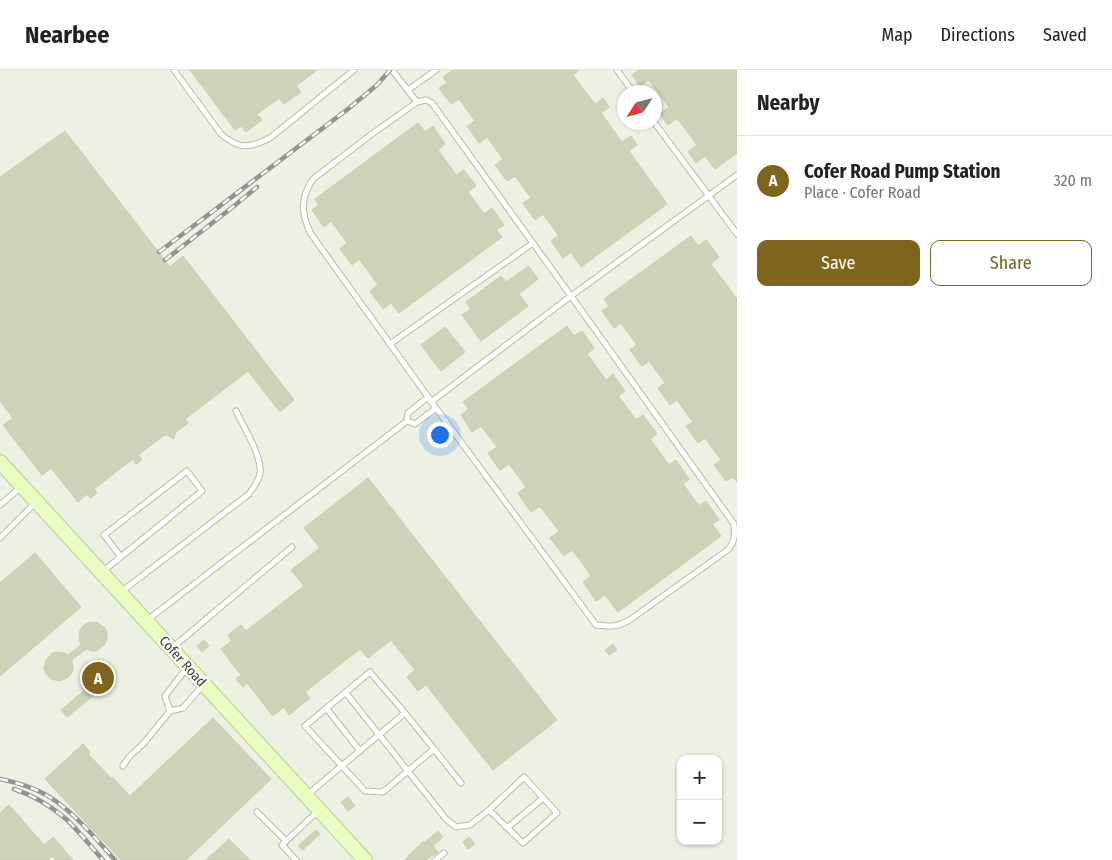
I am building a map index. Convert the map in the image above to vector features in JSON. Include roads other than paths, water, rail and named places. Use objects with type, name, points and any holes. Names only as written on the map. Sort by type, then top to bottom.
[{"type":"street","name":"Cofer Road","points":[[0,462],[365,860]]},
{"type":"lane","points":[[174,70],[221,134],[228,141],[236,145],[247,146],[257,145],[270,138],[354,70]]},
{"type":"lane","points":[[392,70],[417,102]]},
{"type":"lane","points":[[408,90],[436,70]]},
{"type":"lane","points":[[616,70],[628,85]]},
{"type":"lane","points":[[426,100],[432,103],[534,243],[736,526],[736,537],[729,549],[621,625],[610,627],[596,625],[430,400],[311,234],[304,214],[303,201],[306,188],[313,179],[417,102],[426,100]]},
{"type":"lane","points":[[660,130],[737,234]]},
{"type":"lane","points":[[146,620],[407,421],[408,413],[430,400],[737,175]]},
{"type":"lane","points":[[390,344],[534,243]]},
{"type":"lane","points":[[407,421],[415,424],[436,408]]},
{"type":"lane","points":[[121,593],[248,494],[256,484],[260,473],[260,466],[253,446],[236,411]]},
{"type":"lane","points":[[102,572],[121,557],[202,491],[187,471],[104,536],[121,557]]},
{"type":"lane","points":[[0,506],[22,486]]},
{"type":"lane","points":[[0,538],[37,502]]},
{"type":"lane","points":[[172,648],[292,547]]},
{"type":"lane","points":[[170,711],[165,696],[188,666]]},
{"type":"lane","points":[[434,749],[383,792],[365,791],[304,726],[370,672],[405,713],[461,782]]},
{"type":"lane","points":[[123,766],[170,711],[183,708],[204,684]]},
{"type":"lane","points":[[346,693],[446,819],[456,827],[470,825],[490,810],[524,777],[557,814],[523,843],[490,810]]},
{"type":"lane","points":[[327,709],[360,751]]},
{"type":"lane","points":[[306,796],[405,713]]},
{"type":"lane","points":[[507,828],[543,798]]},
{"type":"lane","points":[[296,860],[282,845],[319,810]]},
{"type":"lane","points":[[257,812],[286,841]]},
{"type":"lane","points":[[436,860],[444,853]]},
{"type":"railway","points":[[159,252],[348,109],[377,85],[390,70]]},
{"type":"railway","points":[[165,260],[257,187]]},
{"type":"railway","points":[[0,779],[30,788],[57,802],[80,822],[115,860]]},
{"type":"railway","points":[[14,789],[48,805],[60,814],[103,860]]},
{"type":"place","name":"Cofer Road Pump Station","points":[[98,678]]}]
